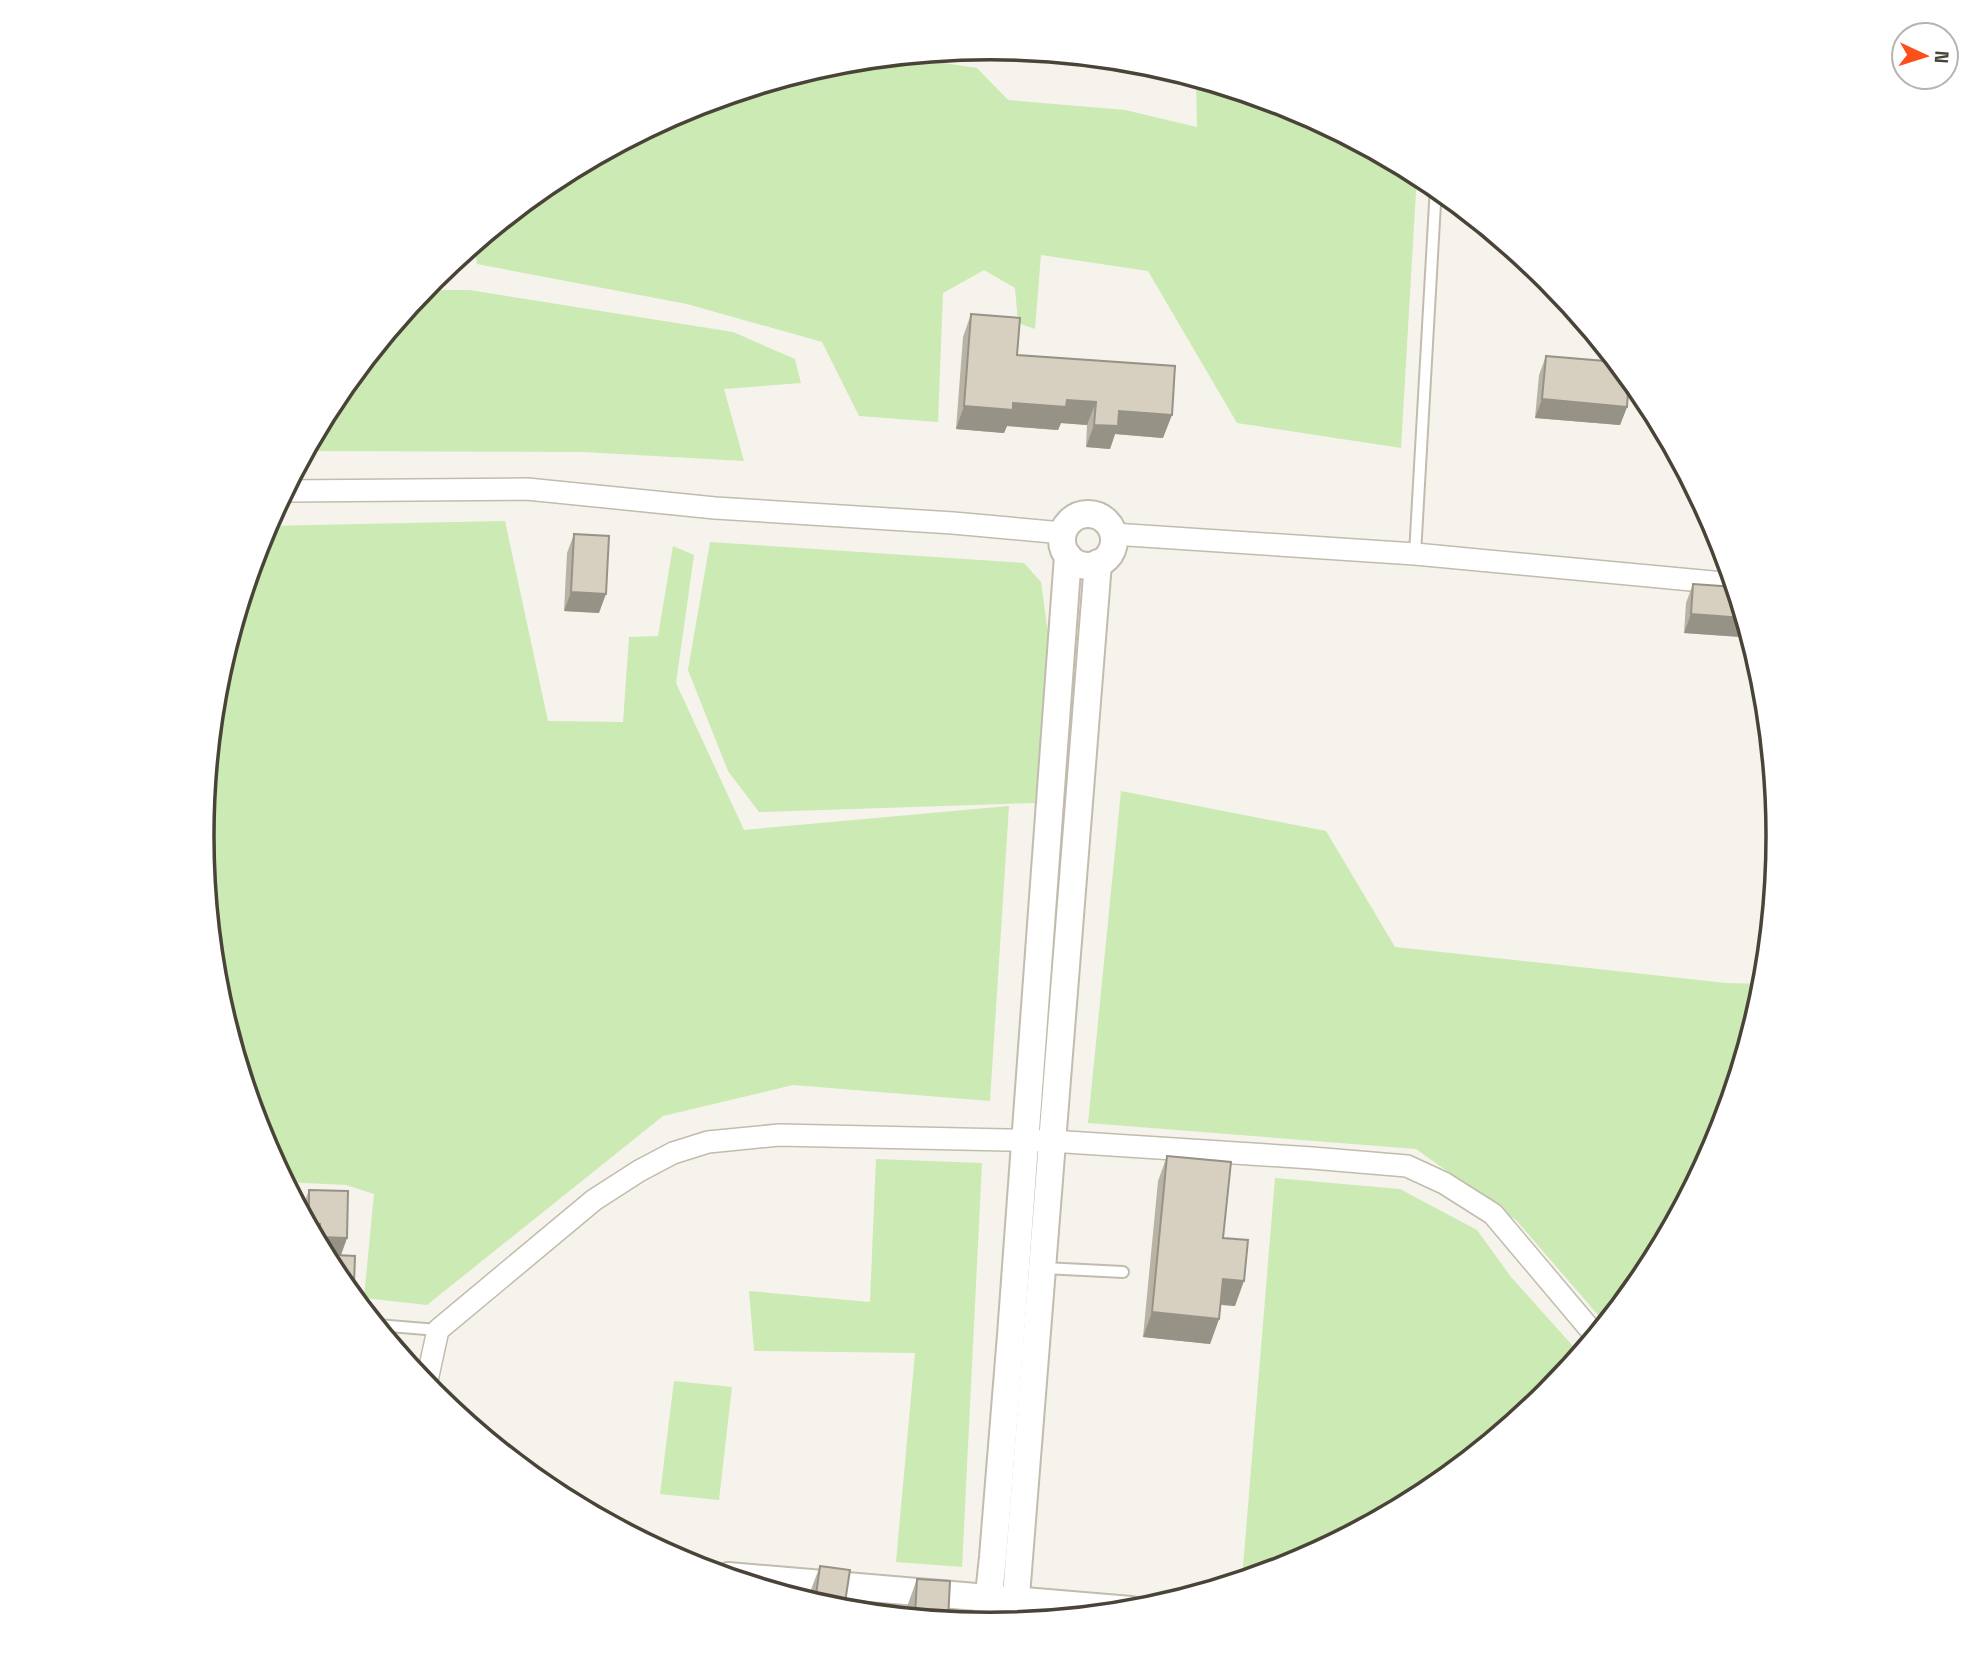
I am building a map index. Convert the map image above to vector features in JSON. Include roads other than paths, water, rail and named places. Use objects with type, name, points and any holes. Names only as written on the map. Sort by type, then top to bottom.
[{"type":"street","points":[[296,491],[527,489],[715,508],[953,523],[1065,545],[1082,565],[1098,563],[1111,551],[1113,534],[1104,519],[1087,513],[1071,519],[1065,545],[988,1611]]},
{"type":"street","points":[[1113,534],[1415,554],[1723,582]]},
{"type":"street","points":[[799,1587],[988,1611],[1015,1611],[1098,563]]},
{"type":"street","points":[[429,1370],[438,1330],[594,1200],[673,1153],[708,1142],[779,1135],[1051,1141],[1407,1166],[1444,1183],[1493,1214],[1589,1328]]},
{"type":"lane","points":[[1415,554],[1435,200]]},
{"type":"lane","points":[[1041,1268],[1123,1272]]},
{"type":"lane","points":[[390,1326],[438,1330]]}]
